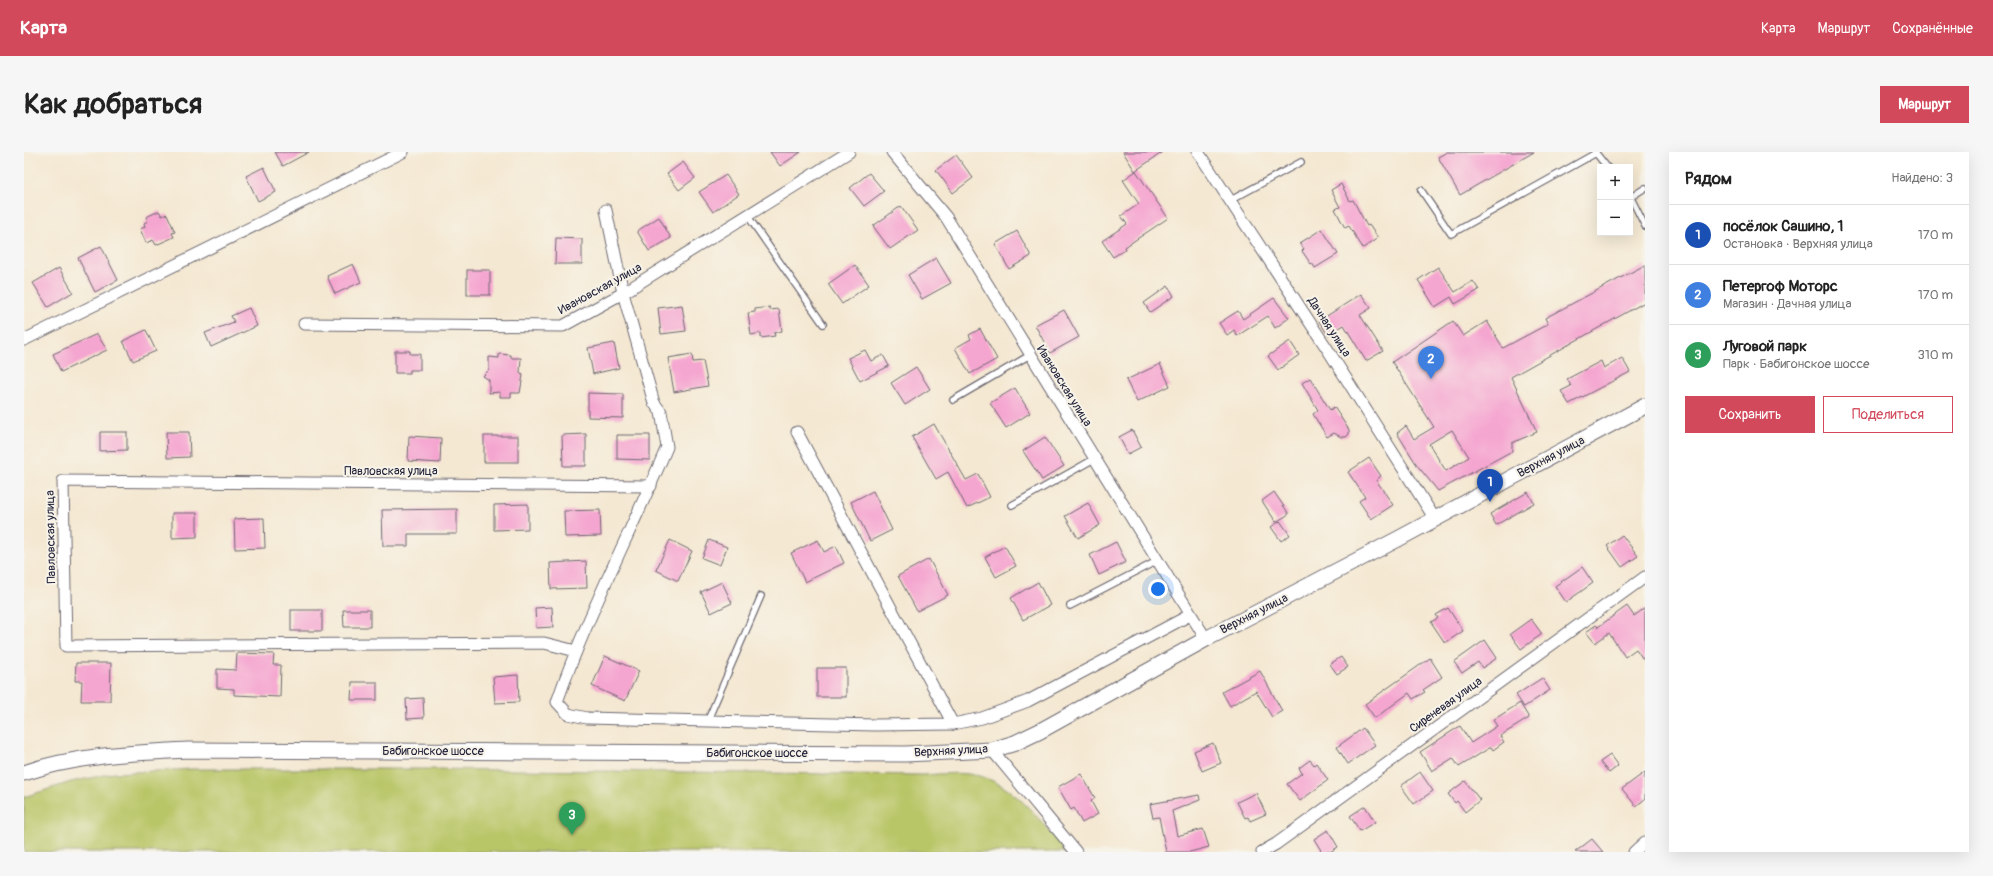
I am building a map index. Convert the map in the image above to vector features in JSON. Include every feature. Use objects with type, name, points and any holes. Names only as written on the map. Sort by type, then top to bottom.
[{"type":"street","points":[[24,340],[403,152]]},
{"type":"street","name":"Ивановская улица","points":[[304,324],[562,326],[623,294],[849,152]]},
{"type":"street","name":"Ивановская улица","points":[[892,152],[946,217],[1206,639]]},
{"type":"street","name":"Дачная улица","points":[[1198,152],[1231,200],[1435,519]]},
{"type":"street","points":[[606,210],[623,294],[654,403],[661,412],[667,447],[576,651],[557,702],[568,714],[587,718],[706,722],[875,725],[953,724],[982,718],[1028,701],[1190,615]]},
{"type":"street","name":"Верхняя улица","points":[[844,754],[912,754],[992,750],[1014,743],[1040,731],[1206,639],[1435,519],[1645,406]]},
{"type":"street","points":[[797,432],[953,724]]},
{"type":"street","name":"Павловская улица","points":[[576,651],[544,643],[66,646],[63,481],[650,486]]},
{"type":"street","name":"Сиреневая улица","points":[[1262,852],[1283,840],[1645,577]]},
{"type":"street","name":"Бабигонское шоссе","points":[[24,773],[64,762],[120,754],[188,750],[844,754]]},
{"type":"street","points":[[992,750],[1076,852]]},
{"type":"street","points":[[1634,852],[1645,842]]},
{"type":"lane","points":[[1421,190],[1451,234],[1595,152],[1605,164]]},
{"type":"lane","points":[[1231,200],[1301,162]]},
{"type":"lane","points":[[1633,194],[1645,188]]},
{"type":"lane","points":[[1632,200],[1645,226]]},
{"type":"lane","points":[[747,215],[823,324]]},
{"type":"lane","points":[[953,400],[1030,355]]},
{"type":"lane","points":[[1012,505],[1094,459]]},
{"type":"lane","points":[[1070,606],[1157,561]]},
{"type":"lane","points":[[706,722],[761,596]]},
{"type":"green space","points":[[192,769],[430,769],[924,775],[954,773],[968,774],[983,777],[1008,790],[1030,808],[1067,852],[24,852],[24,797],[71,782],[114,773]]},
{"type":"building","points":[[275,152],[309,152],[283,166]]},
{"type":"building","points":[[770,152],[801,152],[780,166]]},
{"type":"building","points":[[1123,152],[1163,152],[1135,171]]},
{"type":"building","points":[[1447,152],[1534,152],[1460,195],[1438,157]]},
{"type":"building","points":[[956,155],[973,178],[953,193],[936,170]]},
{"type":"building","points":[[683,162],[695,178],[679,190],[667,174]]},
{"type":"building","points":[[264,167],[276,192],[258,201],[246,176]]},
{"type":"building","points":[[1136,171],[1168,218],[1125,247],[1126,249],[1113,257],[1102,241],[1127,224],[1121,216],[1139,204],[1123,180]]},
{"type":"building","points":[[869,173],[884,191],[864,206],[850,188]]},
{"type":"building","points":[[726,175],[739,194],[713,212],[699,192]]},
{"type":"building","points":[[1341,184],[1350,201],[1353,200],[1367,226],[1369,225],[1378,238],[1363,248],[1349,226],[1345,228],[1335,209],[1340,207],[1331,190]]},
{"type":"building","points":[[901,206],[918,230],[890,249],[873,226]]},
{"type":"building","points":[[159,211],[162,216],[167,214],[175,232],[172,233],[174,237],[156,245],[153,240],[146,243],[140,229],[145,227],[144,223],[148,221],[146,217]]},
{"type":"building","points":[[659,217],[671,238],[649,251],[637,231]]},
{"type":"building","points":[[1322,229],[1338,254],[1315,268],[1302,251],[1304,249],[1300,243]]},
{"type":"building","points":[[1017,231],[1031,256],[1009,269],[995,244]]},
{"type":"building","points":[[556,238],[582,239],[582,264],[555,264]]},
{"type":"building","points":[[101,246],[118,280],[95,292],[78,258]]},
{"type":"building","points":[[936,258],[951,283],[922,299],[908,275]]},
{"type":"building","points":[[353,264],[361,282],[335,294],[327,276]]},
{"type":"building","points":[[855,265],[869,285],[842,304],[828,284]]},
{"type":"building","points":[[1645,265],[1645,302],[1511,377],[1537,432],[1512,443],[1512,451],[1438,491],[1417,465],[1397,433],[1406,426],[1414,439],[1434,427],[1392,362],[1453,321],[1463,336],[1487,321],[1503,348],[1548,324],[1545,318]],"holes":[[[1452,430],[1469,457],[1446,471],[1429,444]]]},
{"type":"building","points":[[1438,267],[1455,292],[1473,281],[1479,290],[1455,304],[1451,297],[1435,307],[1418,280]]},
{"type":"building","points":[[59,268],[73,292],[48,307],[33,283]]},
{"type":"building","points":[[467,270],[490,270],[490,295],[467,295]]},
{"type":"building","points":[[1168,286],[1174,296],[1150,312],[1144,303]]},
{"type":"building","points":[[1361,294],[1371,308],[1360,315],[1383,351],[1366,361],[1344,325],[1328,335],[1319,321]]},
{"type":"building","points":[[1274,298],[1289,318],[1275,328],[1268,316],[1237,336],[1234,330],[1227,335],[1219,323],[1238,311],[1243,319]]},
{"type":"building","points":[[682,305],[686,331],[661,334],[658,308]]},
{"type":"building","points":[[770,307],[770,310],[779,309],[782,331],[774,333],[775,336],[761,338],[761,333],[751,335],[748,313],[755,312],[755,309]]},
{"type":"building","points":[[249,308],[257,326],[211,347],[205,333],[234,322],[231,316]]},
{"type":"building","points":[[1064,310],[1079,337],[1050,353],[1035,325]]},
{"type":"building","points":[[980,329],[997,359],[970,374],[955,348],[971,339],[969,335]]},
{"type":"building","points":[[146,330],[156,351],[133,361],[123,341]]},
{"type":"building","points":[[97,334],[107,350],[61,372],[53,354]]},
{"type":"building","points":[[1290,341],[1299,355],[1278,370],[1268,356]]},
{"type":"building","points":[[614,343],[619,368],[593,374],[588,348]]},
{"type":"building","points":[[865,350],[871,361],[883,355],[889,366],[860,381],[848,358]]},
{"type":"building","points":[[395,351],[410,351],[410,354],[420,354],[420,370],[410,370],[410,373],[395,373]]},
{"type":"building","points":[[499,354],[511,355],[511,358],[521,358],[520,372],[523,375],[520,393],[511,393],[511,397],[500,397],[500,392],[489,393],[489,380],[483,376],[489,370],[489,357],[499,358]]},
{"type":"building","points":[[692,354],[693,362],[703,361],[708,386],[674,392],[668,358]]},
{"type":"building","points":[[1622,358],[1630,372],[1569,404],[1561,391],[1571,386],[1567,379],[1601,361],[1604,368]]},
{"type":"building","points":[[1160,364],[1170,386],[1137,402],[1126,380]]},
{"type":"building","points":[[916,367],[930,389],[905,405],[891,383]]},
{"type":"building","points":[[1310,378],[1330,410],[1334,407],[1349,430],[1349,434],[1346,437],[1341,437],[1334,433],[1327,437],[1313,414],[1318,410],[1302,383]]},
{"type":"building","points":[[1015,388],[1030,413],[1006,428],[990,403]]},
{"type":"building","points":[[588,393],[623,394],[623,418],[588,417]]},
{"type":"building","points":[[934,424],[966,480],[978,474],[990,497],[967,508],[948,472],[936,479],[912,437]]},
{"type":"building","points":[[1132,430],[1141,447],[1128,454],[1119,437]]},
{"type":"building","points":[[100,432],[127,432],[127,450],[100,451]]},
{"type":"building","points":[[166,432],[189,432],[190,457],[167,458]]},
{"type":"building","points":[[586,434],[586,466],[563,466],[562,435]]},
{"type":"building","points":[[617,435],[650,435],[650,460],[617,459]]},
{"type":"building","points":[[409,436],[441,438],[440,463],[408,461]]},
{"type":"building","points":[[484,436],[518,436],[518,462],[484,462]]},
{"type":"building","points":[[1045,437],[1064,466],[1042,480],[1023,451]]},
{"type":"building","points":[[1369,458],[1381,476],[1376,480],[1393,505],[1371,519],[1359,501],[1365,497],[1348,472]]},
{"type":"building","points":[[873,491],[892,530],[870,541],[851,502]]},
{"type":"building","points":[[1274,492],[1289,514],[1276,522],[1262,501]]},
{"type":"building","points":[[1528,492],[1534,503],[1496,525],[1490,514]]},
{"type":"building","points":[[1088,503],[1100,525],[1078,538],[1065,516]]},
{"type":"building","points":[[528,504],[528,529],[494,530],[494,505]]},
{"type":"building","points":[[457,509],[457,534],[408,534],[408,546],[383,546],[382,510]]},
{"type":"building","points":[[600,510],[601,536],[565,537],[564,511]]},
{"type":"building","points":[[172,513],[197,513],[197,537],[172,538]]},
{"type":"building","points":[[264,518],[265,548],[235,549],[234,519]]},
{"type":"building","points":[[1280,521],[1290,535],[1281,541],[1271,527]]},
{"type":"building","points":[[1622,535],[1638,556],[1622,567],[1607,546]]},
{"type":"building","points":[[670,540],[692,551],[678,581],[656,570]]},
{"type":"building","points":[[709,540],[727,547],[720,565],[702,558]]},
{"type":"building","points":[[818,540],[824,552],[836,546],[844,563],[805,582],[791,553]]},
{"type":"building","points":[[1116,542],[1126,562],[1099,575],[1090,555]]},
{"type":"building","points":[[1005,546],[1016,566],[996,577],[985,557]]},
{"type":"building","points":[[929,559],[948,595],[917,611],[898,576]]},
{"type":"building","points":[[586,561],[587,588],[551,589],[550,563]]},
{"type":"building","points":[[1582,567],[1593,583],[1566,602],[1555,586]]},
{"type":"building","points":[[722,582],[732,603],[711,613],[701,592]]},
{"type":"building","points":[[1038,582],[1050,605],[1023,620],[1011,598]]},
{"type":"building","points":[[1627,606],[1634,616],[1645,608],[1645,662],[1636,649],[1625,657],[1609,633],[1595,643],[1586,632],[1596,625],[1598,627]]},
{"type":"building","points":[[552,607],[553,627],[536,628],[535,608]]},
{"type":"building","points":[[1448,608],[1463,631],[1445,643],[1431,622],[1438,618],[1436,615]]},
{"type":"building","points":[[291,610],[322,610],[322,631],[291,631]]},
{"type":"building","points":[[343,610],[370,610],[370,627],[344,627]]},
{"type":"building","points":[[1531,619],[1542,634],[1521,649],[1510,634]]},
{"type":"building","points":[[1485,640],[1497,658],[1482,668],[1478,662],[1462,673],[1454,662]]},
{"type":"building","points":[[237,653],[274,654],[273,665],[281,665],[280,697],[234,695],[234,689],[217,688],[217,669],[236,670]]},
{"type":"building","points":[[605,656],[639,671],[625,701],[592,686]]},
{"type":"building","points":[[1341,657],[1348,667],[1337,674],[1330,664]]},
{"type":"building","points":[[1430,658],[1442,677],[1423,690],[1425,692],[1413,699],[1409,693],[1375,718],[1365,704]]},
{"type":"building","points":[[76,663],[111,663],[110,701],[81,701],[82,681],[75,681]]},
{"type":"building","points":[[817,668],[846,668],[846,697],[817,697]]},
{"type":"building","points":[[1260,671],[1282,711],[1272,717],[1256,691],[1230,706],[1222,692]]},
{"type":"building","points":[[518,675],[519,702],[495,703],[493,677]]},
{"type":"building","points":[[1542,678],[1550,690],[1524,707],[1516,695]]},
{"type":"building","points":[[352,682],[377,682],[377,700],[351,700]]},
{"type":"building","points":[[423,698],[424,718],[407,719],[406,699]]},
{"type":"building","points":[[1520,703],[1529,718],[1500,736],[1504,742],[1493,750],[1491,747],[1459,767],[1453,758],[1432,771],[1420,752],[1460,726],[1471,743],[1497,726],[1493,720]]},
{"type":"building","points":[[1363,728],[1375,745],[1348,764],[1337,747]]},
{"type":"building","points":[[1213,743],[1221,763],[1202,771],[1194,751]]},
{"type":"building","points":[[1610,755],[1618,766],[1609,773],[1600,762]]},
{"type":"building","points":[[1310,760],[1314,765],[1316,763],[1328,780],[1300,801],[1287,784],[1302,773],[1299,768]]},
{"type":"building","points":[[1420,772],[1433,791],[1414,804],[1401,786]]},
{"type":"building","points":[[1645,772],[1645,799],[1636,806],[1622,789]]},
{"type":"building","points":[[1081,774],[1095,798],[1091,801],[1098,814],[1082,823],[1074,808],[1071,810],[1058,787]]},
{"type":"building","points":[[1465,781],[1480,800],[1465,812],[1457,801],[1455,803],[1448,794]]},
{"type":"building","points":[[1256,793],[1266,814],[1250,821],[1248,817],[1245,818],[1237,802]]},
{"type":"building","points":[[1199,795],[1200,800],[1172,811],[1177,836],[1203,829],[1209,847],[1190,852],[1166,852],[1159,817],[1153,818],[1150,804]]},
{"type":"building","points":[[1365,806],[1375,822],[1360,831],[1350,816]]},
{"type":"building","points":[[1328,830],[1338,847],[1330,852],[1322,852],[1314,839]]},
{"type":"building","points":[[1592,839],[1603,852],[1575,852]]},
{"type":"place","name":"Петергоф Моторс","points":[[1431,379]]},
{"type":"place","name":"посёлок Сашино, 1","points":[[1490,502]]},
{"type":"place","name":"Луговой парк","points":[[572,835]]}]
